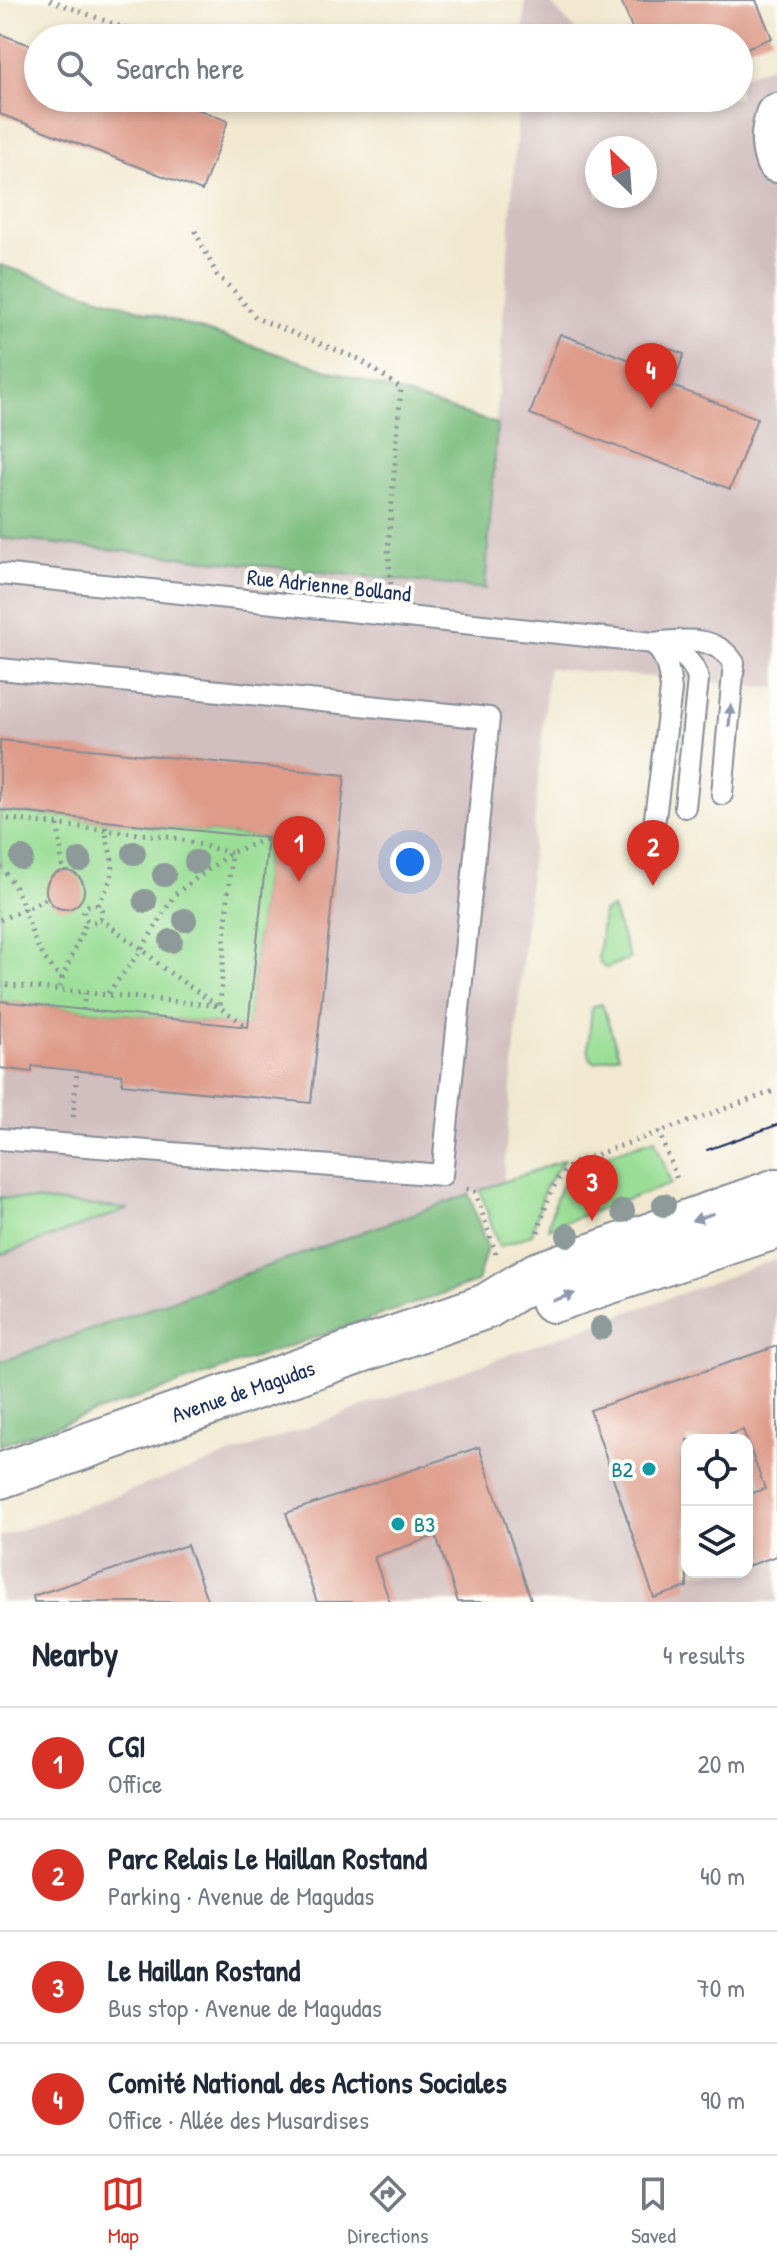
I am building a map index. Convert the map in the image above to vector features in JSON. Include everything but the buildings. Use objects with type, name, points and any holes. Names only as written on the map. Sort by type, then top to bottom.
[{"type":"main road","name":"Avenue de Magudas","points":[[0,1476],[487,1306],[537,1275],[777,1191]]},
{"type":"main road","name":"Avenue de Magudas","points":[[487,1306],[547,1302],[777,1226]]},
{"type":"street","points":[[777,115],[772,131],[777,161]]},
{"type":"lane","name":"Rue Adrienne Bolland","points":[[0,574],[653,643]]},
{"type":"lane","points":[[653,643],[690,640],[713,644],[725,650],[734,663],[722,794]]},
{"type":"lane","points":[[653,643],[687,657],[695,667],[698,679],[685,807]]},
{"type":"lane","points":[[653,643],[663,654],[671,690],[655,818]]},
{"type":"lane","points":[[0,669],[489,718],[442,1175],[0,1139]]},
{"type":"path","points":[[50,0],[114,24]]},
{"type":"path","points":[[195,231],[217,275],[256,318],[359,359],[401,388],[388,549],[393,616]]},
{"type":"path","points":[[0,818],[175,838],[231,853]]},
{"type":"path","points":[[98,905],[110,884],[113,864],[106,821]]},
{"type":"path","points":[[58,824],[63,871]]},
{"type":"path","points":[[108,994],[142,949],[175,894],[231,853],[268,838]]},
{"type":"path","points":[[220,1006],[231,853]]},
{"type":"path","points":[[0,867],[15,884],[35,940],[50,966],[62,979]]},
{"type":"path","points":[[0,920],[48,898]]},
{"type":"path","points":[[83,905],[98,905],[102,910],[100,919],[94,922],[87,920],[83,905]]},
{"type":"path","points":[[100,919],[163,968],[248,1027]]},
{"type":"path","points":[[59,991],[87,920]]},
{"type":"path","points":[[0,984],[220,1006]]},
{"type":"path","points":[[83,1010],[85,993]]},
{"type":"path","points":[[71,1145],[77,1070]]},
{"type":"path","points":[[535,1241],[550,1193],[563,1171],[586,1157],[777,1090]]},
{"type":"path","points":[[475,1192],[496,1255]]},
{"type":"shaded area","points":[[525,0],[547,0],[570,24],[524,24]]},
{"type":"shaded area","points":[[777,63],[777,688],[548,668],[503,1182],[0,1362],[0,538],[484,589],[518,112],[753,112],[753,72]]},
{"type":"shaded area","points":[[777,1259],[777,1602],[0,1602],[0,1537]]},
{"type":"green space","points":[[0,265],[497,424],[485,589],[0,538]]},
{"type":"green space","points":[[0,810],[268,838],[248,1027],[0,1001]]},
{"type":"green space","points":[[612,908],[630,959],[606,968],[598,959],[603,912]]},
{"type":"green space","points":[[602,1004],[619,1055],[595,1062],[591,1060],[588,1049],[592,1007]]},
{"type":"green space","points":[[655,1139],[671,1184],[548,1228],[561,1187],[576,1170],[609,1154]]},
{"type":"green space","points":[[564,1160],[545,1187],[532,1234],[499,1247],[480,1190]]},
{"type":"green space","points":[[469,1194],[487,1247],[477,1282],[0,1445],[0,1362]]},
{"type":"green space","points":[[0,1197],[116,1208],[129,1209],[0,1255]]},
{"type":"tram line","points":[[707,1150],[777,1125]]},
{"type":"place","name":"Comité National des Actions Sociales","points":[[651,409]]},
{"type":"place","name":"CGI","points":[[299,882]]},
{"type":"place","name":"Parc Relais Le Haillan Rostand","points":[[653,886]]},
{"type":"place","name":"Le Haillan Rostand","points":[[592,1221]]},
{"type":"place","name":"B2","points":[[649,1469]]},
{"type":"place","name":"B3","points":[[398,1524]]}]
